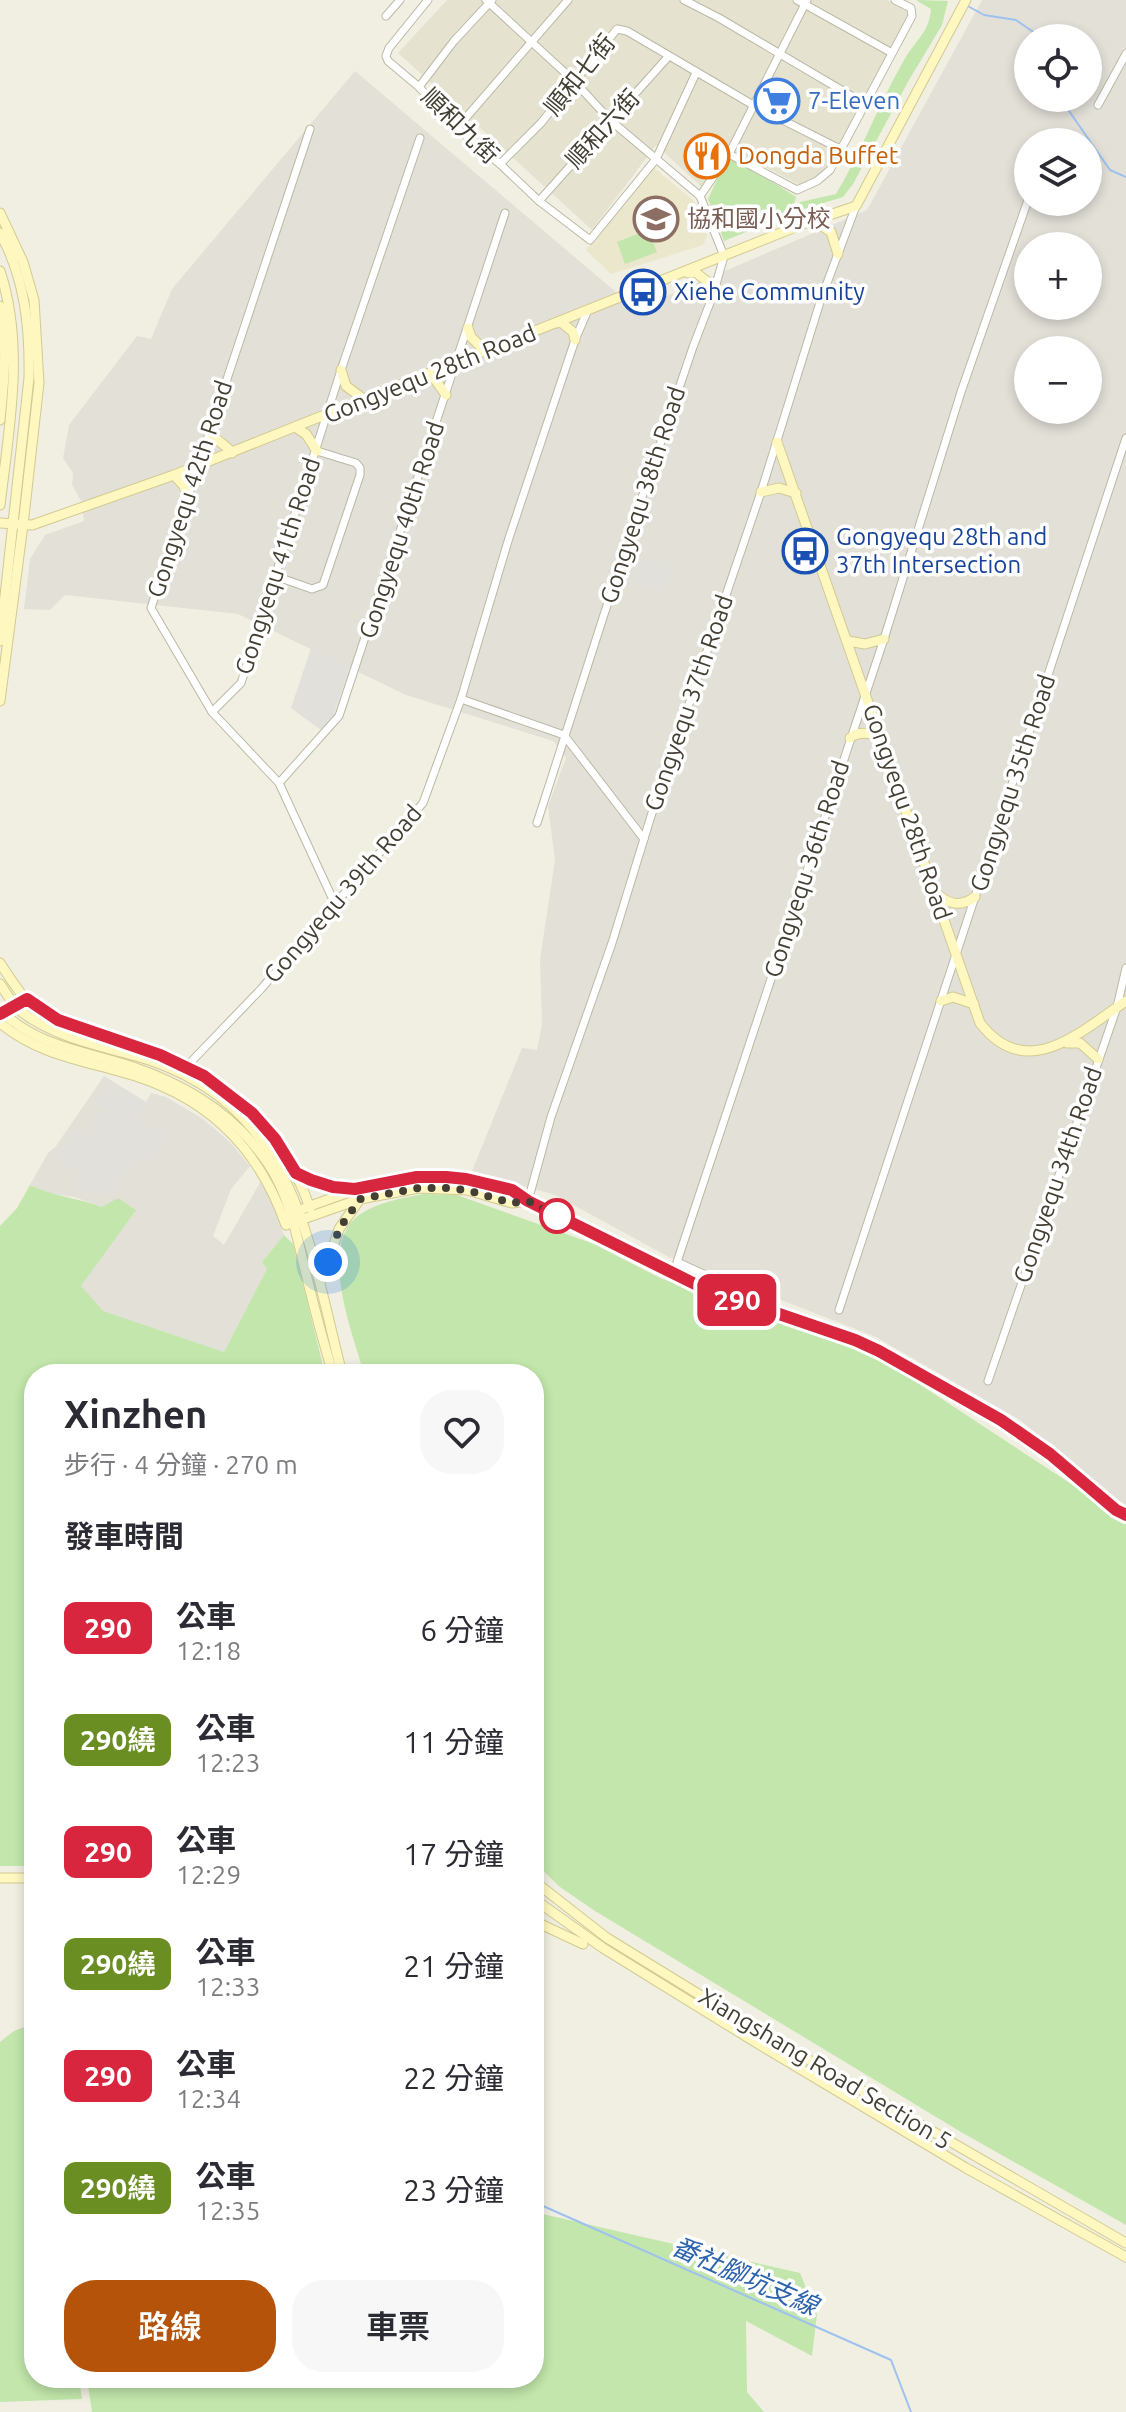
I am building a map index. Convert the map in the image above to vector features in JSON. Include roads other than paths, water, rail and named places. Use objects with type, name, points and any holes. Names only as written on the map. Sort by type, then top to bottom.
[{"type":"main road","points":[[856,206],[966,0]]},
{"type":"main road","name":"Gongyequ 28th Road","points":[[0,523],[32,525],[199,466],[803,224],[856,206]]},
{"type":"main road","points":[[0,213],[23,262],[34,300],[39,383],[0,641]]},
{"type":"main road","points":[[803,224],[816,222],[823,225],[835,240],[838,254]]},
{"type":"main road","points":[[0,233],[22,289],[30,335],[18,525]]},
{"type":"main road","points":[[0,271],[11,315],[14,354],[0,505]]},
{"type":"main road","points":[[684,273],[695,272],[704,278],[712,287],[713,295]]},
{"type":"main road","points":[[0,306],[5,338],[0,420]]},
{"type":"main road","points":[[557,323],[561,322],[570,329],[575,340]]},
{"type":"main road","points":[[468,328],[471,337],[486,352]]},
{"type":"main road","points":[[341,370],[346,386],[365,400]]},
{"type":"main road","points":[[427,375],[435,378],[446,395]]},
{"type":"main road","points":[[295,427],[311,438],[317,451]]},
{"type":"main road","points":[[209,429],[215,439],[232,453]]},
{"type":"main road","name":"Gongyequ 28th Road","points":[[777,442],[980,1023],[994,1038],[1006,1045],[1034,1051],[1064,1043],[1122,1004]]},
{"type":"main road","points":[[174,475],[184,486],[188,501]]},
{"type":"main road","points":[[761,492],[779,488],[796,493]]},
{"type":"main road","points":[[0,701],[7,586]]},
{"type":"main road","points":[[848,641],[865,644],[884,639]]},
{"type":"main road","points":[[850,738],[863,734],[881,739]]},
{"type":"main road","points":[[934,890],[943,900],[952,903],[975,897]]},
{"type":"main road","points":[[0,963],[27,999],[58,1020],[187,1066],[252,1113],[275,1139],[296,1173],[297,1216],[331,1364]]},
{"type":"main road","points":[[0,984],[16,1007],[39,1022],[71,1037],[146,1059],[200,1083],[247,1120],[284,1173],[339,1364]]},
{"type":"main road","points":[[941,1001],[953,997],[974,1004]]},
{"type":"main road","points":[[1,1015],[27,999]]},
{"type":"main road","points":[[1,1015],[47,1041],[165,1078],[195,1094],[226,1118],[269,1165],[297,1216]]},
{"type":"main road","points":[[1064,1043],[1080,1043],[1098,1059]]},
{"type":"main road","points":[[296,1173],[358,1194]]},
{"type":"main road","points":[[297,1216],[417,1177],[466,1179],[512,1190],[679,1278],[855,1340],[920,1373],[1001,1420],[1050,1454],[1126,1515]]},
{"type":"main road","points":[[328,1262],[339,1229],[358,1194]]},
{"type":"main road","points":[[0,1878],[24,1878]]},
{"type":"main road","name":"Xiangshang Road Section 5","points":[[544,1889],[607,1938],[757,2030],[1126,2243]]},
{"type":"main road","name":"Xiangshang Road Section 5","points":[[544,1906],[603,1948],[752,2040],[966,2168],[1126,2257]]},
{"type":"main road","points":[[544,1926],[583,1944]]},
{"type":"street","points":[[386,16],[400,0]]},
{"type":"street","name":"順和九街","points":[[428,0],[386,56],[457,128],[539,201],[590,240],[656,159]]},
{"type":"street","points":[[457,128],[568,0]]},
{"type":"street","points":[[686,0],[865,104]]},
{"type":"street","points":[[729,154],[797,190],[817,181],[830,170],[912,16],[911,8],[895,0]]},
{"type":"street","points":[[419,87],[489,1],[574,81],[610,120],[700,196],[724,256]]},
{"type":"street","points":[[700,196],[729,154],[803,1],[892,53]]},
{"type":"street","name":"順和七街","points":[[500,164],[541,123],[617,29],[627,31],[668,57]]},
{"type":"street","points":[[1102,98],[1126,54]]},
{"type":"street","points":[[668,57],[840,149]]},
{"type":"street","name":"順和六街","points":[[539,201],[668,57]]},
{"type":"street","points":[[656,159],[696,73]]},
{"type":"street","name":"Gongyequ 42th Road","points":[[310,129],[151,608],[212,712],[279,783],[335,904]]},
{"type":"street","name":"Gongyequ 41th Road","points":[[212,712],[241,683],[341,370],[420,138]]},
{"type":"street","name":"Gongyequ 37th Road","points":[[528,1201],[551,1117],[612,943],[761,492],[821,299],[856,206]]},
{"type":"street","name":"Gongyequ 40th Road","points":[[279,783],[339,716],[505,213]]},
{"type":"street","name":"Gongyequ 36th Road","points":[[761,1308],[757,1298],[740,1288],[677,1262],[884,639],[961,392],[1022,216]]},
{"type":"street","name":"Gongyequ 38th Road","points":[[537,823],[724,256]]},
{"type":"street","name":"Gongyequ 39th Road","points":[[187,1066],[261,989],[423,803],[461,699],[508,541],[587,312]]},
{"type":"street","name":"Gongyequ 35th Road","points":[[839,1310],[1126,438]]},
{"type":"street","points":[[275,576],[312,589],[323,585],[360,475],[356,463],[317,451]]},
{"type":"street","points":[[461,699],[564,735],[644,839]]},
{"type":"street","name":"Gongyequ 34th Road","points":[[988,1381],[1098,1059],[1122,1004],[1126,968]]},
{"type":"waterway","points":[[966,5],[984,15],[1016,20],[1022,24]]},
{"type":"waterway","points":[[1070,112],[1110,170],[1126,177]]},
{"type":"waterway","name":"番社腳坑支線","points":[[544,2206],[891,2360],[911,2412]]},
{"type":"place","name":"7-Eleven","points":[[777,101]]},
{"type":"place","name":"Dongda Buffet","points":[[707,156]]},
{"type":"place","name":"協和國小分校","points":[[656,219]]},
{"type":"place","name":"Xiehe Community","points":[[643,292]]},
{"type":"place","name":"Gongyequ 28th and 37th Intersection","points":[[805,551]]}]
